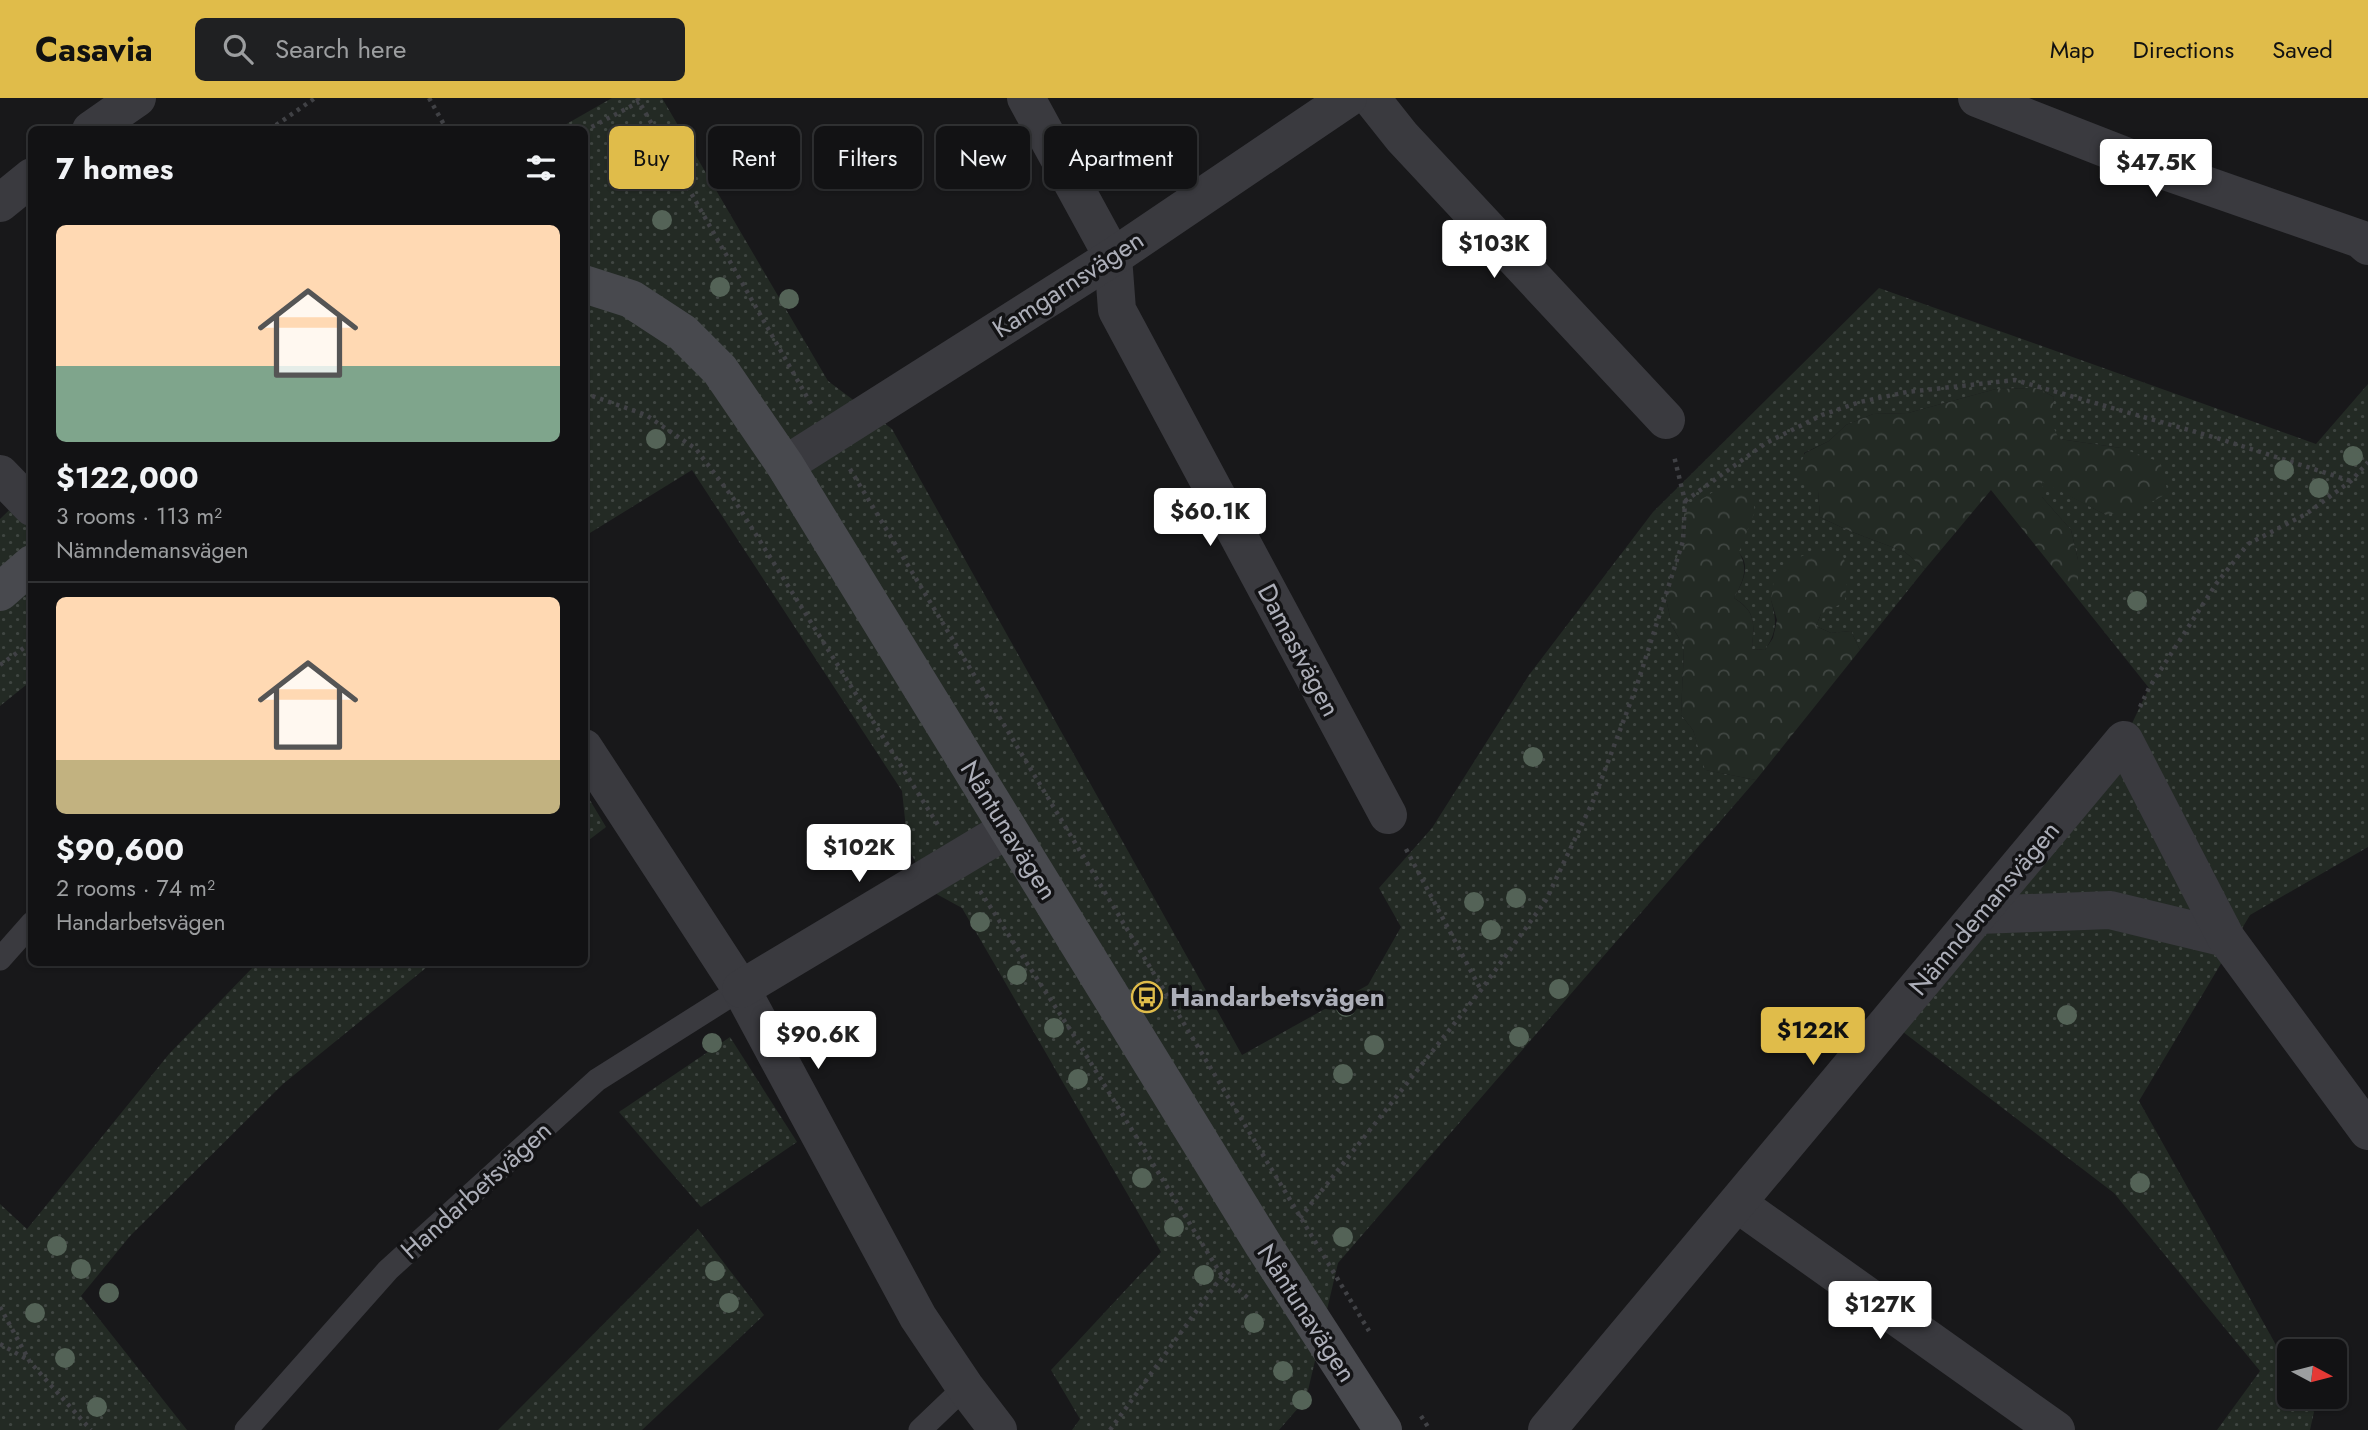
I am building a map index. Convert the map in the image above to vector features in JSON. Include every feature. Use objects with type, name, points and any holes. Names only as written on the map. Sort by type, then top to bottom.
[{"type":"street","points":[[97,126],[137,98]]},
{"type":"street","points":[[1026,98],[1113,257]]},
{"type":"street","name":"Kamgarnsvägen","points":[[785,465],[1113,257],[1348,98]]},
{"type":"street","points":[[1371,98],[1402,137],[1666,420]]},
{"type":"street","points":[[1977,98],[2148,165],[2360,239],[2368,246]]},
{"type":"street","points":[[0,203],[28,180]]},
{"type":"street","name":"Damastvägen","points":[[1113,257],[1117,310],[1388,815]]},
{"type":"street","name":"Nåntunavägen","points":[[588,285],[631,299],[682,333],[720,370],[785,465],[1264,1245],[1382,1430]]},
{"type":"street","points":[[0,474],[28,504]]},
{"type":"street","points":[[0,592],[28,568]]},
{"type":"street","points":[[2124,740],[2226,938],[2368,1131]]},
{"type":"street","name":"Nämndemansvägen","points":[[1547,1430],[2124,740]]},
{"type":"street","points":[[588,754],[741,989],[906,1295],[965,1387],[998,1430]]},
{"type":"street","name":"Handarbetsvägen","points":[[741,989],[1008,829]]},
{"type":"street","points":[[1978,915],[2110,910],[2226,938]]},
{"type":"street","points":[[1738,1204],[2056,1430]]},
{"type":"lane","points":[[0,959],[28,928]]},
{"type":"lane","name":"Handarbetsvägen","points":[[246,1430],[387,1270],[597,1080],[741,989]]},
{"type":"lane","points":[[920,1430],[965,1387]]},
{"type":"path","points":[[275,126],[316,98]]},
{"type":"path","points":[[429,98],[445,126]]},
{"type":"path","points":[[588,129],[638,100],[830,436],[1372,1336]]},
{"type":"path","points":[[1685,501],[1766,443],[1822,415],[1860,402],[1907,392],[2015,380],[2220,439],[2351,481]]},
{"type":"path","points":[[588,394],[646,415],[696,449],[733,498],[959,859],[1073,1034],[1222,1276],[1110,1430]]},
{"type":"path","points":[[1300,1217],[1481,990],[1546,900],[1594,799],[1637,685],[1683,541],[1685,501],[1666,420]]},
{"type":"path","points":[[2124,740],[2149,688],[2216,584],[2248,544],[2306,514],[2351,481],[2368,462]]},
{"type":"path","points":[[0,664],[28,645]]},
{"type":"path","points":[[1388,815],[1481,990]]},
{"type":"path","points":[[1147,979],[1155,974]]},
{"type":"path","points":[[1073,1034],[1080,1031]]},
{"type":"path","points":[[1207,1079],[1215,1074]]},
{"type":"path","points":[[1138,1141],[1146,1135]]},
{"type":"path","points":[[0,1307],[30,1362],[91,1430]]},
{"type":"path","points":[[0,1344],[30,1362]]},
{"type":"path","points":[[1416,1406],[1430,1430]]},
{"type":"green space","points":[[612,98],[662,98],[678,126],[609,126],[609,189],[694,189],[694,153],[708,176],[708,189],[715,189],[828,381],[892,429],[1242,1055],[1368,985],[1401,927],[1379,888],[1432,828],[1529,675],[1653,512],[1879,288],[2316,444],[2368,384],[2368,847],[2250,915],[2139,1101],[2277,1347],[2277,1409],[2312,1409],[2314,1412],[2310,1430],[2217,1430],[2260,1371],[2114,1193],[1890,1022],[2124,740],[2149,688],[2078,599],[2078,560],[2071,530],[2042,497],[2042,481],[2106,515],[2121,448],[2059,439],[2050,422],[2054,397],[2037,388],[1996,389],[1908,413],[1873,414],[1846,425],[1829,441],[1804,453],[1818,491],[1820,517],[1905,552],[1925,569],[1860,650],[1851,631],[1831,633],[1816,626],[1821,614],[1771,600],[1775,620],[1774,632],[1765,650],[1752,649],[1752,619],[1747,608],[1734,598],[1744,575],[1744,561],[1727,541],[1684,510],[1683,541],[1665,594],[1672,626],[1684,647],[1681,715],[1693,730],[1706,770],[1756,780],[1338,1263],[1306,1399],[1279,1430],[1072,1430],[1080,1419],[1051,1370],[1161,1252],[962,908],[931,891],[908,848],[902,791],[692,470],[588,534],[588,126],[563,126]]},
{"type":"green space","points":[[2037,388],[2054,397],[2051,422],[2059,439],[2121,448],[2160,462],[2168,493],[2139,509],[2106,515],[2042,482],[2042,497],[2071,530],[2078,560],[2078,599],[1991,490],[1925,569],[1905,552],[1820,517],[1818,491],[1795,477],[1805,453],[1829,441],[1846,425],[1873,414],[1908,413],[1996,389]]},
{"type":"green space","points":[[1718,489],[1751,493],[1755,511],[1739,552],[1744,564],[1744,575],[1734,598],[1747,609],[1752,619],[1752,649],[1765,650],[1773,638],[1777,620],[1771,600],[1775,572],[1806,555],[1831,551],[1842,552],[1847,570],[1845,602],[1821,614],[1816,626],[1831,633],[1851,631],[1860,650],[1756,780],[1705,770],[1693,730],[1681,715],[1684,647],[1672,626],[1665,594],[1683,541],[1684,510]]},
{"type":"green space","points":[[28,492],[28,683],[0,706],[0,519]]},
{"type":"green space","points":[[588,797],[606,827],[588,841]]},
{"type":"green space","points":[[254,966],[428,966],[283,1084],[130,1236],[81,1296],[187,1430],[0,1430],[0,1204],[27,1229],[169,1054]]},
{"type":"green space","points":[[730,1037],[797,1142],[701,1207],[619,1112]]},
{"type":"green space","points":[[698,1229],[764,1315],[642,1430],[498,1430]]},
{"type":"place","name":"Handarbetsvägen","points":[[1147,997]]}]
